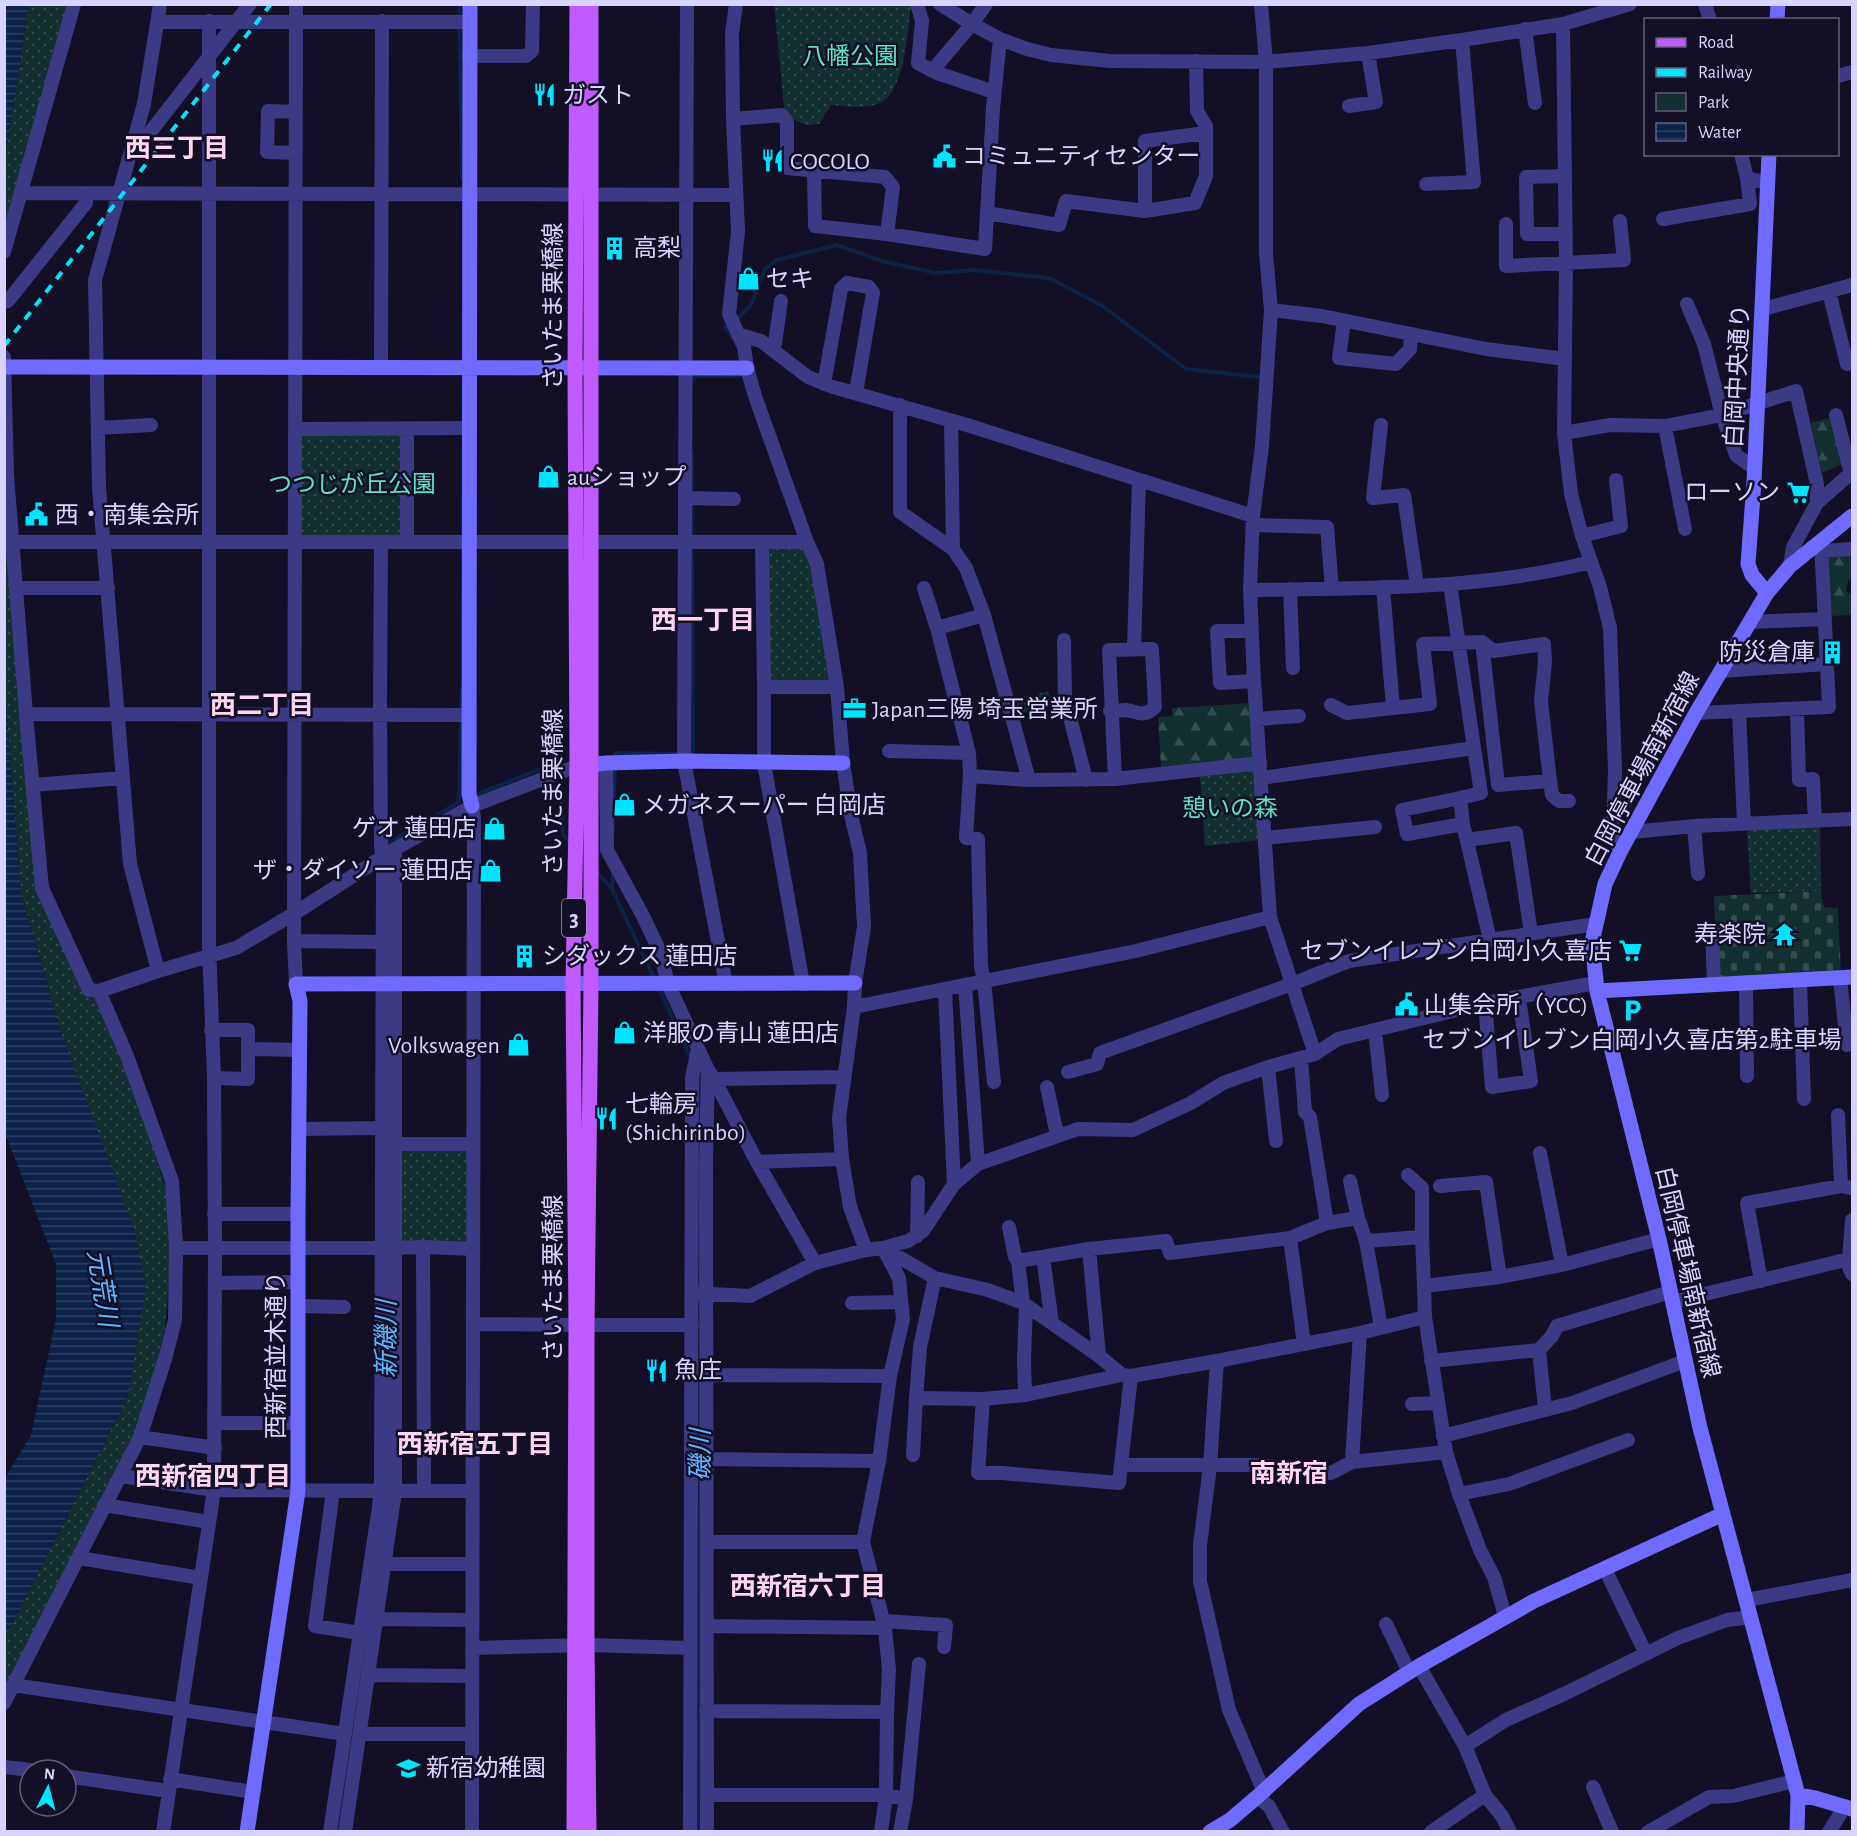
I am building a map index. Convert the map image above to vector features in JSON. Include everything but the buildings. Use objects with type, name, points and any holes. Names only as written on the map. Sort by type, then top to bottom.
[{"type":"main road","name":"さいたま栗橋線","points":[[574,1832],[581,1645],[582,1325],[591,984],[583,765],[583,194],[577,4]]},
{"type":"main road","name":"さいたま栗橋線","points":[[583,194],[591,4]]},
{"type":"main road","name":"さいたま栗橋線","points":[[582,1325],[573,984],[583,765]]},
{"type":"main road","name":"さいたま栗橋線","points":[[581,1645],[589,1832]]},
{"type":"street","points":[[4,252],[74,4]]},
{"type":"street","points":[[158,971],[130,864],[99,488],[95,280],[144,104],[160,4]]},
{"type":"street","points":[[135,136],[148,135],[250,4]]},
{"type":"street","points":[[296,4],[294,368],[294,941],[296,984],[803,984],[855,982]]},
{"type":"street","points":[[470,4],[469,794],[474,818],[472,1832]]},
{"type":"street","points":[[469,56],[526,56],[532,51],[533,4]]},
{"type":"street","points":[[687,4],[684,761],[726,984]]},
{"type":"street","points":[[736,4],[732,33],[738,232],[729,314],[740,335],[744,347],[745,368],[807,542],[817,564],[837,687],[843,764],[860,853],[864,927],[839,1118],[842,1159],[850,1207],[866,1250]]},
{"type":"street","points":[[917,4],[922,21],[918,63],[932,71],[994,92]]},
{"type":"street","points":[[940,4],[1000,39],[1027,49],[1071,57],[1110,61],[1266,62],[1368,53],[1563,24],[1630,4]]},
{"type":"street","points":[[932,71],[986,4]]},
{"type":"street","points":[[1261,4],[1266,62],[1266,254],[1271,310],[1262,446],[1253,521],[1250,590],[1254,681],[1270,917],[1315,1054]]},
{"type":"street","points":[[163,1832],[214,1490],[214,1078],[209,956],[209,21]]},
{"type":"street","points":[[381,368],[382,21]]},
{"type":"street","points":[[157,22],[470,22]]},
{"type":"street","points":[[1563,24],[1566,263],[1564,433],[1571,494],[1582,536],[1600,587],[1610,628],[1615,759],[1613,838],[1620,852]]},
{"type":"street","points":[[1525,29],[1535,103]]},
{"type":"street","points":[[814,170],[815,226],[985,249],[994,92],[1000,39]]},
{"type":"street","points":[[1426,184],[1474,182],[1462,40]]},
{"type":"street","points":[[1349,106],[1376,102],[1368,53]]},
{"type":"street","points":[[987,213],[1059,225],[1065,201],[1145,211],[1195,203],[1206,176],[1206,126],[1197,111],[1196,61]]},
{"type":"street","points":[[295,153],[267,152],[268,111],[296,112]]},
{"type":"street","points":[[733,119],[782,115],[787,122],[787,168],[885,177],[893,187],[887,234]]},
{"type":"street","points":[[1145,211],[1145,141],[1206,133]]},
{"type":"street","points":[[1662,219],[1750,204],[1742,156]]},
{"type":"street","name":"白岡中央通り","points":[[1767,593],[1752,575],[1748,564],[1755,469],[1769,156]]},
{"type":"street","points":[[1565,176],[1526,177],[1527,234],[1565,234]]},
{"type":"street","points":[[1747,178],[1768,183]]},
{"type":"street","points":[[22,193],[736,195]]},
{"type":"street","points":[[4,302],[8,301],[86,202],[86,193]]},
{"type":"street","points":[[1506,225],[1506,266],[1624,260],[1620,221]]},
{"type":"street","points":[[824,384],[841,289],[847,283],[869,287],[873,293],[857,387],[854,393]]},
{"type":"street","points":[[1763,309],[1852,285]]},
{"type":"street","points":[[1829,292],[1846,363]]},
{"type":"street","points":[[772,349],[776,343],[781,301]]},
{"type":"street","points":[[1687,304],[1704,344],[1722,415],[1736,455],[1755,469]]},
{"type":"street","points":[[1271,310],[1322,316],[1486,350],[1565,359]]},
{"type":"street","points":[[1344,321],[1339,358],[1395,364],[1410,349],[1411,334]]},
{"type":"street","points":[[740,335],[761,340],[808,377],[824,384],[900,405],[1139,480],[1253,521],[1327,527],[1332,589]]},
{"type":"street","points":[[4,357],[7,475],[42,888],[89,990],[99,992],[158,971],[236,948],[395,849],[472,806],[583,765],[684,761],[843,764]]},
{"type":"street","points":[[5,367],[745,368]]},
{"type":"street","points":[[1564,433],[1610,425],[1665,426],[1722,415],[1796,391],[1817,484],[1817,503]]},
{"type":"street","points":[[900,405],[900,512],[953,549],[966,568],[984,615],[1029,780]]},
{"type":"street","points":[[1790,566],[1793,547],[1817,503],[1852,473],[1836,415]]},
{"type":"street","points":[[951,421],[953,549]]},
{"type":"street","points":[[98,428],[151,425]]},
{"type":"street","points":[[1381,425],[1373,498],[1404,495],[1417,586]]},
{"type":"street","points":[[1665,426],[1685,529]]},
{"type":"street","points":[[295,429],[470,428]]},
{"type":"street","points":[[407,429],[407,542]]},
{"type":"street","points":[[1134,649],[1139,480]]},
{"type":"street","points":[[1582,536],[1621,526],[1616,480]]},
{"type":"street","points":[[685,498],[734,499]]},
{"type":"street","name":"白岡停車場南新宿線","points":[[1797,1832],[1796,1788],[1685,1361],[1659,1239],[1597,987],[1593,950],[1605,884],[1620,852],[1696,713],[1767,593],[1790,566],[1822,546],[1852,516]]},
{"type":"street","points":[[13,542],[807,542]]},
{"type":"street","points":[[762,542],[764,763],[803,984]]},
{"type":"street","points":[[330,1832],[380,1491],[388,1248],[396,1144],[389,984],[382,942],[381,543]]},
{"type":"street","points":[[1696,713],[1829,707],[1822,546],[1852,549]]},
{"type":"street","points":[[1250,590],[1450,584],[1533,574],[1591,562]]},
{"type":"street","points":[[1450,584],[1481,793],[1402,810],[1407,834],[1463,824]]},
{"type":"street","points":[[1383,587],[1394,708]]},
{"type":"street","points":[[16,588],[108,588]]},
{"type":"street","points":[[924,588],[937,628],[969,753],[970,776],[966,838],[978,839],[981,966],[994,1082]]},
{"type":"street","points":[[1290,589],[1293,668]]},
{"type":"street","points":[[937,628],[984,615]]},
{"type":"street","points":[[1750,622],[1825,619]]},
{"type":"street","points":[[1252,631],[1217,631],[1220,683],[1254,681]]},
{"type":"street","points":[[1064,640],[1065,698],[1086,780]]},
{"type":"street","points":[[1482,642],[1498,785],[1550,781]]},
{"type":"street","points":[[1331,705],[1347,712],[1430,704],[1423,645],[1482,642],[1494,651],[1544,644],[1545,662],[1541,701],[1552,795],[1559,801],[1569,801]]},
{"type":"street","points":[[1110,711],[1128,710],[1137,714],[1149,712],[1155,707],[1152,649],[1109,650],[1110,711],[1114,779]]},
{"type":"street","points":[[1721,671],[1827,664]]},
{"type":"street","points":[[764,687],[837,687]]},
{"type":"street","points":[[1797,709],[1800,780],[1813,779],[1815,821]]},
{"type":"street","points":[[1739,712],[1744,824]]},
{"type":"street","points":[[26,714],[469,715]]},
{"type":"street","points":[[1257,719],[1299,716]]},
{"type":"street","points":[[1261,778],[1474,748]]},
{"type":"street","points":[[889,751],[969,753]]},
{"type":"street","points":[[606,763],[607,850],[660,952],[668,984],[698,1049],[757,1162],[815,1263]]},
{"type":"street","points":[[970,776],[1029,780],[1114,779],[1260,763]]},
{"type":"street","points":[[32,785],[123,778]]},
{"type":"street","points":[[1460,798],[1463,824],[1490,940]]},
{"type":"street","points":[[1632,832],[1694,826],[1852,819]]},
{"type":"street","points":[[1694,826],[1698,874]]},
{"type":"street","points":[[1265,838],[1375,827]]},
{"type":"street","points":[[1467,840],[1516,833],[1532,933]]},
{"type":"street","points":[[345,1832],[395,1491],[382,1128],[395,849]]},
{"type":"street","points":[[854,1007],[1136,951],[1270,917]]},
{"type":"street","points":[[1068,1072],[1097,1064],[1100,1053],[1292,984],[1348,961],[1596,924]]},
{"type":"street","points":[[1712,930],[1714,984]]},
{"type":"street","points":[[294,941],[382,942]]},
{"type":"street","points":[[692,1293],[750,1296],[815,1263],[908,1241],[923,1231],[954,1184],[978,1164],[1078,1129],[1133,1130],[1191,1103],[1223,1083],[1315,1054],[1338,1039],[1485,1003],[1597,987],[1846,978],[1847,1045]]},
{"type":"street","points":[[1800,980],[1804,1099]]},
{"type":"street","points":[[1746,982],[1747,1076]]},
{"type":"street","name":"西新宿並木通り","points":[[247,1832],[298,1491],[300,1001],[296,984]]},
{"type":"street","points":[[965,985],[978,1164]]},
{"type":"street","points":[[945,989],[954,1184]]},
{"type":"street","points":[[4,1703],[140,1437],[175,1320],[176,1248],[172,1181],[132,1067],[99,992]]},
{"type":"street","points":[[1485,1003],[1492,1087],[1531,1081],[1519,998]]},
{"type":"street","points":[[211,1030],[248,1030],[248,1079],[214,1078]]},
{"type":"street","points":[[1375,1030],[1382,1095]]},
{"type":"street","points":[[248,1049],[300,1050]]},
{"type":"street","points":[[690,1832],[692,1078],[698,1049]]},
{"type":"street","points":[[1301,1058],[1305,1112],[1310,1117],[1327,1223]]},
{"type":"street","points":[[1268,1067],[1275,1140]]},
{"type":"street","points":[[711,1074],[844,1077]]},
{"type":"street","points":[[707,1832],[706,1164],[711,1074]]},
{"type":"street","points":[[1047,1087],[1057,1135]]},
{"type":"street","points":[[1761,1281],[1747,1203],[1847,1187],[1838,1115]]},
{"type":"street","points":[[299,1129],[382,1128]]},
{"type":"street","points":[[396,1144],[473,1144]]},
{"type":"street","points":[[1540,1153],[1562,1265]]},
{"type":"street","points":[[757,1162],[842,1159]]},
{"type":"street","points":[[1408,1175],[1422,1188],[1425,1317],[1446,1452],[1480,1550],[1494,1577],[1505,1616]]},
{"type":"street","points":[[1350,1181],[1358,1218],[1366,1241],[1381,1327]]},
{"type":"street","points":[[917,1236],[918,1182]]},
{"type":"street","points":[[1440,1186],[1486,1182],[1500,1276]]},
{"type":"street","points":[[214,1214],[298,1214]]},
{"type":"street","points":[[1018,1261],[1089,1249],[1166,1241],[1170,1253],[1290,1238],[1327,1223],[1358,1218]]},
{"type":"street","points":[[1852,1220],[1849,1259],[1852,1274]]},
{"type":"street","points":[[1009,1227],[1015,1257],[1018,1261],[1025,1304],[1025,1395]]},
{"type":"street","points":[[1366,1241],[1422,1237]]},
{"type":"street","points":[[1290,1238],[1304,1344]]},
{"type":"street","points":[[1424,1286],[1562,1265],[1659,1239]]},
{"type":"street","points":[[176,1248],[423,1247],[473,1249]]},
{"type":"street","points":[[423,1247],[424,1491]]},
{"type":"street","points":[[883,1248],[935,1278],[988,1290],[1025,1304],[1126,1376]]},
{"type":"street","points":[[881,1832],[886,1795],[889,1670],[884,1625],[863,1542],[879,1461],[890,1376],[903,1319],[899,1278],[883,1248]]},
{"type":"street","points":[[1089,1249],[1099,1356]]},
{"type":"street","points":[[1043,1257],[1052,1323]]},
{"type":"street","points":[[1431,1361],[1539,1350],[1552,1336],[1557,1326],[1671,1297],[1761,1281],[1849,1259]]},
{"type":"street","points":[[913,1455],[920,1347],[935,1278]]},
{"type":"street","points":[[215,1283],[298,1282]]},
{"type":"street","points":[[852,1303],[901,1302]]},
{"type":"street","points":[[298,1306],[344,1307]]},
{"type":"street","points":[[916,1398],[983,1399],[1025,1395],[1304,1344],[1425,1317]]},
{"type":"street","points":[[473,1324],[692,1325]]},
{"type":"street","points":[[1352,1462],[1359,1333]]},
{"type":"street","points":[[1539,1350],[1545,1409]]},
{"type":"street","points":[[1216,1361],[1210,1466],[1200,1545],[1200,1581],[1229,1710],[1260,1794],[1283,1832]]},
{"type":"street","points":[[1443,1436],[1572,1403],[1685,1361]]},
{"type":"street","points":[[707,1375],[890,1376]]},
{"type":"street","points":[[983,1399],[978,1473],[1119,1483],[1126,1376]]},
{"type":"street","points":[[1412,1404],[1438,1403]]},
{"type":"street","points":[[214,1423],[297,1423]]},
{"type":"street","points":[[140,1437],[215,1448]]},
{"type":"street","points":[[1459,1494],[1509,1484],[1628,1440]]},
{"type":"street","points":[[1121,1465],[1259,1465],[1330,1473],[1352,1462],[1446,1452]]},
{"type":"street","points":[[706,1459],[879,1461]]},
{"type":"street","points":[[121,1476],[214,1490],[472,1491]]},
{"type":"street","points":[[333,1491],[315,1626],[360,1633]]},
{"type":"street","points":[[104,1505],[209,1522]]},
{"type":"street","points":[[1210,1832],[1230,1820],[1359,1704],[1414,1669],[1534,1601],[1723,1514]]},
{"type":"street","points":[[706,1542],[863,1542]]},
{"type":"street","points":[[79,1558],[201,1578]]},
{"type":"street","points":[[384,1564],[472,1564]]},
{"type":"street","points":[[1605,1569],[1646,1654]]},
{"type":"street","points":[[1747,1600],[1852,1580]]},
{"type":"street","points":[[1465,1746],[1506,1720],[1678,1638],[1727,1620],[1751,1617]]},
{"type":"street","points":[[376,1619],[472,1620]]},
{"type":"street","points":[[1386,1624],[1465,1746],[1485,1795],[1502,1816],[1510,1832]]},
{"type":"street","points":[[707,1626],[946,1625],[944,1647]]},
{"type":"street","points":[[472,1648],[581,1645],[690,1648]]},
{"type":"street","points":[[900,1832],[906,1799],[919,1664]]},
{"type":"street","points":[[368,1675],[472,1676]]},
{"type":"street","points":[[13,1685],[345,1734]]},
{"type":"street","points":[[706,1711],[887,1712]]},
{"type":"street","points":[[360,1734],[472,1734]]},
{"type":"street","points":[[78,1777],[253,1792]]},
{"type":"street","points":[[1593,1786],[1612,1832]]},
{"type":"street","points":[[1648,1832],[1709,1797],[1796,1788],[1815,1798],[1849,1808],[1829,1832]]},
{"type":"street","points":[[707,1795],[886,1795],[906,1799]]},
{"type":"street","points":[[1431,1832],[1485,1795]]},
{"type":"green space","points":[[29,5],[69,5],[5,241],[5,158]]},
{"type":"green space","name":"八幡公園","points":[[774,5],[911,5],[904,57],[896,84],[890,95],[882,102],[870,106],[831,105],[819,124],[806,125],[785,115]]},
{"type":"green space","points":[[1832,417],[1842,464],[1822,473],[1811,423]]},
{"type":"green space","name":"つつじが丘公園","points":[[304,432],[400,433],[403,437],[404,533],[400,537],[304,537],[300,532],[300,437]]},
{"type":"green space","points":[[4,522],[36,888],[87,997],[97,999],[142,1111],[167,1194],[172,1248],[165,1327],[147,1408],[5,1688],[5,1638],[128,1397],[61,1032],[21,893],[5,691]]},
{"type":"green space","points":[[805,547],[813,567],[830,680],[770,681],[766,548]]},
{"type":"green space","points":[[1852,553],[1852,578],[1848,582],[1847,592],[1852,595],[1852,615],[1829,616],[1826,560],[1831,554]]},
{"type":"green space","points":[[1048,691],[1052,705],[1017,714],[1014,701]]},
{"type":"green space","points":[[1252,703],[1256,761],[1161,767],[1158,717],[1172,716],[1172,708]]},
{"type":"green space","name":"憩いの森","points":[[1256,769],[1260,840],[1205,846],[1200,776]]},
{"type":"green space","points":[[1820,825],[1821,891],[1751,893],[1747,829]]},
{"type":"green space","name":"寿楽院","points":[[1821,891],[1824,907],[1838,908],[1841,972],[1717,979],[1714,896]]},
{"type":"green space","points":[[397,1147],[467,1148],[466,1245],[396,1244]]},
{"type":"water","points":[[4,5],[29,5],[5,158]]},
{"type":"water","name":"元荒川","points":[[5,691],[21,894],[61,1032],[134,1228],[146,1288],[128,1397],[5,1638],[5,1478],[31,1435],[56,1319],[56,1264],[5,1133]]},
{"type":"waterway","points":[[459,4],[459,19]]},
{"type":"waterway","points":[[459,26],[462,178]]},
{"type":"waterway","points":[[733,338],[725,327],[751,305],[765,269],[777,260],[837,245],[882,261],[936,273],[974,270],[1049,278],[1101,305],[1186,369],[1259,377]]},
{"type":"waterway","points":[[692,381],[692,378],[698,376],[745,376]]},
{"type":"waterway","points":[[615,759],[615,753],[693,754],[692,452]]},
{"type":"waterway","points":[[461,712],[462,689]]},
{"type":"waterway","points":[[387,847],[387,844],[459,802],[461,719]]},
{"type":"waterway","points":[[473,796],[560,761],[560,768]]},
{"type":"waterway","points":[[613,828],[615,767]]},
{"type":"waterway","points":[[560,776],[563,834],[571,843]]},
{"type":"waterway","points":[[596,871],[612,889],[655,980]]},
{"type":"waterway","points":[[612,889],[613,872]]},
{"type":"waterway","points":[[658,986],[691,1059]]},
{"type":"waterway","name":"磯川","points":[[698,1074],[700,1079],[700,1135]]},
{"type":"waterway","name":"磯川","points":[[699,1832],[700,1376]]},
{"type":"railway","points":[[4,346],[271,4]]},
{"type":"place","name":"ガスト","points":[[544,95]]},
{"type":"place","name":"コミュニティセンター","points":[[944,156]]},
{"type":"place","name":"COCOLO","points":[[772,161]]},
{"type":"place","name":"高梨","points":[[615,248]]},
{"type":"place","name":"セキ","points":[[748,279]]},
{"type":"place","name":"auショップ","points":[[549,477]]},
{"type":"place","name":"ローソン","points":[[1798,492]]},
{"type":"place","name":"西・南集会所","points":[[37,515]]},
{"type":"place","name":"防災倉庫","points":[[1833,652]]},
{"type":"place","name":"Japan三陽 埼玉営業所","points":[[854,709]]},
{"type":"place","name":"メガネスーパー 白岡店","points":[[624,805]]},
{"type":"place","name":"ゲオ 蓮田店","points":[[494,828]]},
{"type":"place","name":"ザ・ダイソー 蓮田店","points":[[491,870]]},
{"type":"place","name":"寿楽院","points":[[1784,934]]},
{"type":"place","name":"セブンイレブン白岡小久喜店","points":[[1630,951]]},
{"type":"place","name":"シダックス 蓮田店","points":[[524,956]]},
{"type":"place","name":"山集会所（YCC)","points":[[1406,1005]]},
{"type":"place","name":"セブンイレブン白岡小久喜店第2駐車場","points":[[1632,1010]]},
{"type":"place","name":"洋服の青山 蓮田店","points":[[625,1033]]},
{"type":"place","name":"Volkswagen","points":[[518,1045]]},
{"type":"place","name":"七輪房 (Shichirinbo)","points":[[607,1118]]},
{"type":"place","name":"魚庄","points":[[656,1370]]},
{"type":"place","name":"新宿幼稚園","points":[[408,1768]]},
{"type":"district","name":"西三丁目","points":[[177,148]]},
{"type":"district","name":"西一丁目","points":[[703,620]]},
{"type":"district","name":"西二丁目","points":[[262,705]]},
{"type":"district","name":"西新宿五丁目","points":[[475,1444]]},
{"type":"district","name":"南新宿","points":[[1289,1473]]},
{"type":"district","name":"西新宿四丁目","points":[[213,1476]]},
{"type":"district","name":"西新宿六丁目","points":[[808,1586]]},
{"type":"water label","name":"新磯川","points":[[386,1339]]}]
